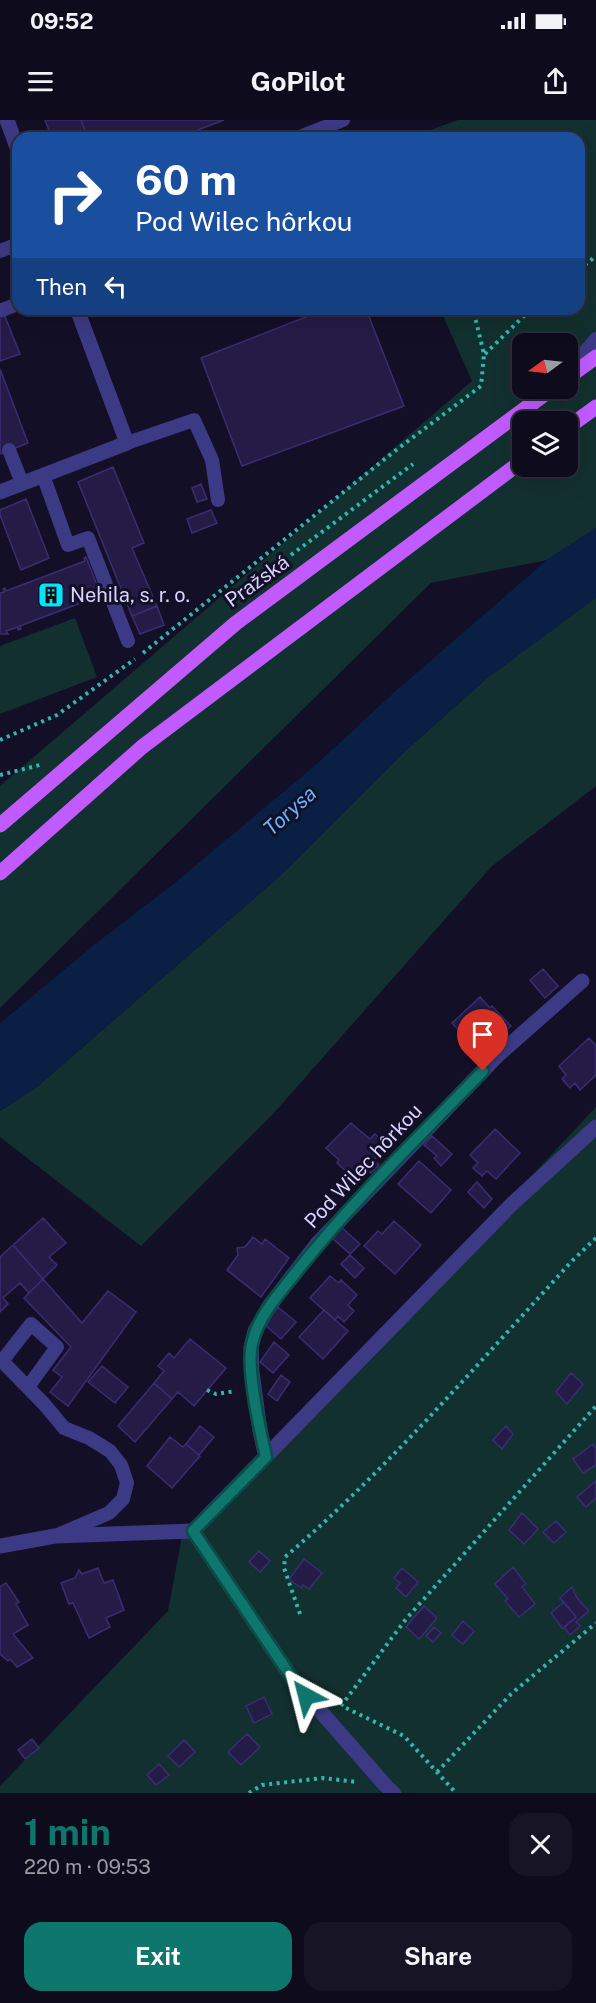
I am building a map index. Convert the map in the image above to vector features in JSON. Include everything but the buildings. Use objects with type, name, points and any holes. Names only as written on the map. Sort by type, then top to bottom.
[{"type":"main road","points":[[578,369],[596,357]]},
{"type":"main road","name":"Pražská","points":[[0,825],[236,622],[538,399]]},
{"type":"main road","points":[[578,420],[593,409]]},
{"type":"main road","points":[[0,873],[142,747],[512,469]]},
{"type":"street","points":[[0,492],[127,442],[79,315]]},
{"type":"street","name":"Pod Wilec hôrkou","points":[[266,1457],[254,1387],[251,1347],[255,1330],[270,1305],[317,1244],[497,1056],[582,981]]},
{"type":"street","points":[[0,1546],[55,1536],[193,1531],[512,1204],[596,1127]]},
{"type":"street","points":[[193,1531],[294,1681],[390,1789]]},
{"type":"lane","points":[[312,132],[343,120]]},
{"type":"lane","points":[[2,310],[12,306]]},
{"type":"lane","points":[[578,362],[596,339]]},
{"type":"lane","points":[[127,442],[194,420],[212,460],[218,500]]},
{"type":"lane","points":[[9,450],[22,483]]},
{"type":"lane","points":[[43,475],[68,544],[88,538],[128,641]]},
{"type":"lane","points":[[28,1387],[57,1347],[31,1324],[1,1360],[64,1428],[89,1438],[110,1451],[121,1465],[127,1483],[123,1498],[109,1513],[55,1536]]},
{"type":"path","points":[[0,740],[57,715],[161,639],[391,453],[481,386],[484,354],[474,315]]},
{"type":"path","points":[[484,354],[525,315]]},
{"type":"path","points":[[300,1614],[284,1568],[285,1557],[329,1520],[427,1420],[573,1260],[596,1238]]},
{"type":"path","points":[[207,1390],[216,1394],[254,1387]]},
{"type":"path","points":[[456,1793],[404,1736],[341,1706],[405,1619],[596,1406]]},
{"type":"path","points":[[437,1772],[511,1694],[596,1623]]},
{"type":"path","points":[[249,1793],[262,1785],[324,1778],[390,1789]]},
{"type":"green space","points":[[458,120],[596,120],[596,528],[547,560],[431,583],[0,1008],[0,786],[472,381],[443,315],[585,315],[585,132],[425,132]]},
{"type":"green space","points":[[596,597],[596,786],[492,866],[273,1114],[141,1246],[0,1137],[0,1111],[38,1086],[281,875],[403,753],[486,679]]},
{"type":"green space","points":[[75,618],[97,677],[0,714],[0,646]]},
{"type":"green space","points":[[596,1107],[596,1793],[0,1793],[0,1786],[168,1611],[183,1531],[376,1342]]},
{"type":"water","name":"Torysa","points":[[596,528],[596,598],[486,679],[403,753],[281,875],[38,1086],[0,1111],[0,1023],[94,945],[172,885],[319,762],[390,696],[547,560]]},
{"type":"place","name":"Nehila, s. r. o.","points":[[51,595]]},
{"type":"route","points":[[306,1696],[193,1531],[266,1457],[260,1431],[251,1347],[255,1330],[270,1305],[317,1244],[483,1071]]}]
